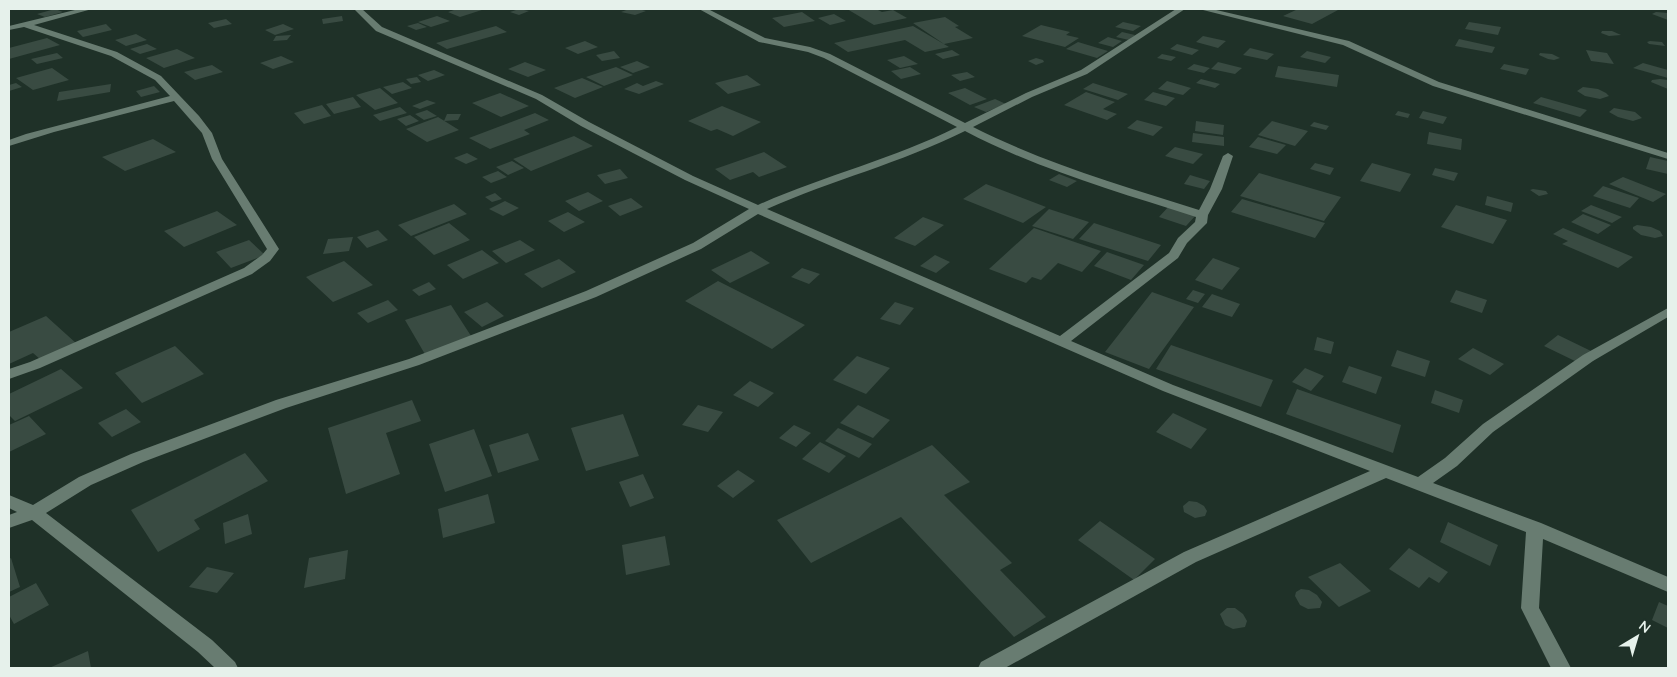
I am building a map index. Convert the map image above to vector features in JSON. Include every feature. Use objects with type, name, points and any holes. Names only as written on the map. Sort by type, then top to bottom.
[{"type":"street","points":[[9,28],[88,9]]},
{"type":"street","points":[[358,9],[379,29],[445,60],[539,97],[585,124],[689,178],[853,252],[1168,388],[1535,528],[1668,585]]},
{"type":"street","points":[[703,9],[772,44],[810,50],[827,56],[994,142],[1111,186],[1202,215]]},
{"type":"street","points":[[9,522],[34,513],[85,481],[146,454],[280,404],[414,362],[591,294],[697,246],[758,209],[805,188],[925,147],[1029,95],[1084,72],[1181,9]]},
{"type":"street","points":[[1203,9],[1346,43],[1436,84],[1668,156]]},
{"type":"street","points":[[9,374],[35,365],[248,271],[266,258],[273,249],[217,159],[206,134],[158,78],[114,54],[26,25]]},
{"type":"street","points":[[9,143],[60,126],[140,109],[176,97]]},
{"type":"street","points":[[1061,342],[1174,255],[1182,241],[1201,224],[1202,215],[1216,189],[1228,156]]},
{"type":"street","points":[[1420,484],[1451,462],[1488,428],[1588,358],[1668,312]]},
{"type":"street","points":[[988,668],[1190,557],[1386,471]]},
{"type":"street","points":[[9,500],[34,513],[205,646],[228,668]]},
{"type":"street","points":[[1535,528],[1530,608],[1561,668]]},
{"type":"building","points":[[55,9],[63,12],[45,17],[37,14]]},
{"type":"building","points":[[457,9],[485,9],[460,17],[448,12]]},
{"type":"building","points":[[519,9],[529,11],[519,15],[510,12]]},
{"type":"building","points":[[629,9],[646,11],[635,15],[621,12]]},
{"type":"building","points":[[847,9],[876,9],[882,12],[893,10],[907,18],[874,25]]},
{"type":"building","points":[[1298,9],[1338,10],[1312,24],[1283,16]]},
{"type":"building","points":[[802,12],[815,21],[784,27],[772,18]]},
{"type":"building","points":[[1656,12],[1668,13],[1668,20],[1652,14]]},
{"type":"building","points":[[834,14],[846,21],[830,25],[818,18]]},
{"type":"building","points":[[342,16],[343,21],[323,24],[322,19]]},
{"type":"building","points":[[437,16],[450,21],[431,27],[418,22]]},
{"type":"building","points":[[945,17],[959,26],[955,27],[973,38],[944,44],[913,23]]},
{"type":"building","points":[[226,19],[232,24],[214,28],[208,23]]},
{"type":"building","points":[[1123,22],[1141,26],[1133,31],[1115,27]]},
{"type":"building","points":[[1469,22],[1501,27],[1498,35],[1465,29]]},
{"type":"building","points":[[418,23],[427,27],[416,30],[407,26]]},
{"type":"building","points":[[106,24],[112,30],[83,37],[77,31]]},
{"type":"building","points":[[283,24],[294,29],[275,35],[265,30]]},
{"type":"building","points":[[1041,25],[1070,32],[1066,35],[1079,38],[1065,47],[1022,36]]},
{"type":"building","points":[[496,26],[507,32],[447,49],[436,43]]},
{"type":"building","points":[[913,26],[949,47],[925,52],[905,40],[848,52],[834,43]]},
{"type":"building","points":[[1602,31],[1612,31],[1621,35],[1609,36],[1601,33]]},
{"type":"building","points":[[1122,32],[1135,35],[1129,40],[1116,37]]},
{"type":"building","points":[[136,34],[147,40],[126,46],[115,40]]},
{"type":"building","points":[[291,35],[287,40],[273,41],[276,36]]},
{"type":"building","points":[[1203,36],[1226,41],[1218,48],[1196,42]]},
{"type":"building","points":[[1108,37],[1122,41],[1113,47],[1098,43]]},
{"type":"building","points":[[47,38],[60,45],[9,59],[9,48]]},
{"type":"building","points":[[1459,39],[1495,47],[1492,53],[1455,46]]},
{"type":"building","points":[[585,41],[598,47],[578,54],[565,48]]},
{"type":"building","points":[[1078,42],[1108,51],[1097,58],[1066,49]]},
{"type":"building","points":[[1647,42],[1662,42],[1665,46],[1649,44]]},
{"type":"building","points":[[147,44],[157,49],[140,54],[130,49]]},
{"type":"building","points":[[1177,44],[1199,50],[1192,55],[1170,49]]},
{"type":"building","points":[[1250,48],[1274,54],[1267,60],[1243,55]]},
{"type":"building","points":[[177,49],[195,58],[164,68],[146,58]]},
{"type":"building","points":[[952,50],[960,55],[943,59],[935,54]]},
{"type":"building","points":[[1586,50],[1607,53],[1614,64],[1591,61]]},
{"type":"building","points":[[614,51],[620,58],[602,61],[596,55]]},
{"type":"building","points":[[1307,51],[1331,57],[1325,63],[1300,57]]},
{"type":"building","points":[[57,53],[63,58],[37,64],[31,59]]},
{"type":"building","points":[[1540,53],[1552,54],[1560,58],[1548,59],[1539,55]]},
{"type":"building","points":[[1162,54],[1176,57],[1171,61],[1157,58]]},
{"type":"building","points":[[281,56],[294,62],[273,69],[260,63]]},
{"type":"building","points":[[904,56],[918,64],[900,68],[887,60]]},
{"type":"building","points":[[1036,58],[1044,62],[1036,65],[1028,61]]},
{"type":"building","points":[[637,61],[650,67],[633,73],[620,67]]},
{"type":"building","points":[[525,62],[546,70],[528,77],[508,69]]},
{"type":"building","points":[[1218,62],[1242,68],[1235,74],[1211,69]]},
{"type":"building","points":[[1643,63],[1668,70],[1668,78],[1633,68]]},
{"type":"building","points":[[1194,64],[1210,68],[1204,73],[1187,69]]},
{"type":"building","points":[[1504,64],[1529,69],[1526,75],[1500,69]]},
{"type":"building","points":[[212,65],[223,72],[195,80],[184,72]]},
{"type":"building","points":[[1278,66],[1339,75],[1337,87],[1275,77]]},
{"type":"building","points":[[616,67],[633,75],[604,86],[586,77]]},
{"type":"building","points":[[910,67],[921,74],[901,79],[891,71]]},
{"type":"building","points":[[52,68],[69,80],[33,90],[16,78]]},
{"type":"building","points":[[434,70],[445,75],[428,81],[418,75]]},
{"type":"building","points":[[967,72],[975,77],[960,81],[951,75]]},
{"type":"building","points":[[747,75],[761,85],[728,94],[715,83]]},
{"type":"building","points":[[417,77],[421,82],[411,84],[406,79]]},
{"type":"building","points":[[582,78],[603,87],[575,98],[554,88]]},
{"type":"building","points":[[1201,79],[1220,84],[1215,88],[1196,83]]},
{"type":"building","points":[[1652,80],[1668,80],[1668,89],[1651,82]]},
{"type":"building","points":[[656,81],[664,84],[639,94],[624,89],[637,83],[643,86]]},
{"type":"building","points":[[1167,81],[1191,88],[1183,95],[1158,89]]},
{"type":"building","points":[[403,82],[412,88],[392,94],[383,87]]},
{"type":"building","points":[[16,83],[22,87],[9,91],[9,85]]},
{"type":"building","points":[[1093,83],[1128,94],[1118,100],[1083,89]]},
{"type":"building","points":[[111,84],[110,92],[57,101],[59,92]]},
{"type":"building","points":[[154,86],[160,92],[141,97],[136,91]]},
{"type":"building","points":[[1583,87],[1598,89],[1609,96],[1600,99],[1585,96],[1577,91]]},
{"type":"building","points":[[380,88],[398,103],[375,110],[356,95]]},
{"type":"building","points":[[965,88],[987,99],[970,105],[948,93]]},
{"type":"building","points":[[1086,92],[1115,102],[1103,109],[1117,114],[1107,120],[1064,105]]},
{"type":"building","points":[[1153,92],[1175,98],[1166,106],[1144,100]]},
{"type":"building","points":[[500,93],[529,106],[501,117],[472,103]]},
{"type":"building","points":[[353,97],[361,107],[334,114],[326,104]]},
{"type":"building","points":[[1541,97],[1587,110],[1580,117],[1533,103]]},
{"type":"building","points":[[995,99],[1006,104],[986,112],[974,107]]},
{"type":"building","points":[[427,100],[436,103],[420,109],[412,106]]},
{"type":"building","points":[[322,105],[331,116],[304,124],[294,113]]},
{"type":"building","points":[[722,106],[761,122],[733,136],[717,129],[711,131],[688,121]]},
{"type":"building","points":[[400,107],[407,113],[380,121],[373,115]]},
{"type":"building","points":[[1614,108],[1635,112],[1642,118],[1633,121],[1618,117],[1609,112]]},
{"type":"building","points":[[427,110],[437,116],[424,120],[415,114]]},
{"type":"building","points":[[1398,111],[1410,114],[1408,118],[1395,115]]},
{"type":"building","points":[[1423,111],[1447,117],[1443,124],[1419,118]]},
{"type":"building","points":[[535,113],[549,120],[524,130],[530,134],[490,149],[469,138]]},
{"type":"building","points":[[447,114],[461,114],[458,120],[444,121]]},
{"type":"building","points":[[410,115],[419,121],[406,126],[397,119]]},
{"type":"building","points":[[438,117],[459,130],[427,142],[406,129]]},
{"type":"building","points":[[1137,120],[1163,127],[1153,136],[1127,128]]},
{"type":"building","points":[[1196,121],[1224,125],[1223,135],[1195,131]]},
{"type":"building","points":[[1272,121],[1308,131],[1295,146],[1258,135]]},
{"type":"building","points":[[1314,122],[1329,126],[1326,130],[1310,126]]},
{"type":"building","points":[[1429,132],[1462,139],[1461,150],[1427,144]]},
{"type":"building","points":[[1193,133],[1224,137],[1224,146],[1192,142]]},
{"type":"building","points":[[574,136],[593,146],[531,171],[513,159]]},
{"type":"building","points":[[1258,137],[1286,145],[1277,154],[1249,147]]},
{"type":"building","points":[[153,139],[176,152],[125,171],[102,157]]},
{"type":"building","points":[[1175,147],[1203,154],[1193,164],[1165,156]]},
{"type":"building","points":[[764,152],[787,167],[759,177],[753,172],[730,180],[715,169]]},
{"type":"building","points":[[467,153],[478,159],[466,164],[454,158]]},
{"type":"building","points":[[1650,157],[1668,161],[1668,174],[1646,169]]},
{"type":"building","points":[[512,161],[524,168],[508,175],[496,167]]},
{"type":"building","points":[[1315,163],[1334,168],[1330,175],[1310,169]]},
{"type":"building","points":[[1372,163],[1411,174],[1400,192],[1360,181]]},
{"type":"building","points":[[1435,168],[1458,173],[1454,181],[1432,175]]},
{"type":"building","points":[[620,169],[628,178],[605,184],[597,175]]},
{"type":"building","points":[[498,171],[507,177],[491,183],[482,177]]},
{"type":"building","points":[[1259,173],[1341,197],[1324,221],[1240,196]]},
{"type":"building","points":[[1059,174],[1077,181],[1067,187],[1049,180]]},
{"type":"building","points":[[1190,175],[1210,181],[1204,189],[1184,184]]},
{"type":"building","points":[[1623,177],[1666,194],[1653,202],[1609,184]]},
{"type":"building","points":[[986,184],[1046,207],[1023,223],[963,199]]},
{"type":"building","points":[[1603,186],[1639,198],[1630,208],[1593,196]]},
{"type":"building","points":[[1530,190],[1546,191],[1548,194],[1539,196]]},
{"type":"building","points":[[588,192],[603,201],[579,211],[565,201]]},
{"type":"building","points":[[495,193],[502,199],[492,202],[485,197]]},
{"type":"building","points":[[1487,196],[1513,203],[1511,212],[1485,205]]},
{"type":"building","points":[[631,198],[643,207],[620,216],[608,206]]},
{"type":"building","points":[[1242,199],[1325,223],[1315,238],[1231,212]]},
{"type":"building","points":[[505,201],[519,208],[503,216],[489,209]]},
{"type":"building","points":[[454,204],[467,214],[411,236],[398,225]]},
{"type":"building","points":[[1170,205],[1197,214],[1186,226],[1159,217]]},
{"type":"building","points":[[1456,205],[1507,220],[1493,244],[1441,227]]},
{"type":"building","points":[[1591,205],[1622,217],[1612,223],[1581,211]]},
{"type":"building","points":[[1049,209],[1089,222],[1073,239],[1032,226]]},
{"type":"building","points":[[217,211],[237,225],[184,247],[164,231]]},
{"type":"building","points":[[568,212],[585,222],[564,232],[548,221]]},
{"type":"building","points":[[1583,214],[1611,225],[1598,234],[1571,222]]},
{"type":"building","points":[[923,217],[944,225],[915,246],[894,238]]},
{"type":"building","points":[[449,223],[470,240],[434,255],[414,237]]},
{"type":"building","points":[[1094,223],[1161,245],[1148,261],[1079,239]]},
{"type":"building","points":[[1637,225],[1651,227],[1660,231],[1663,236],[1655,238],[1641,235],[1633,229]]},
{"type":"building","points":[[1034,228],[1101,251],[1082,272],[1058,263],[1041,280],[1032,277],[1026,283],[989,269]]},
{"type":"building","points":[[1563,228],[1633,257],[1618,268],[1562,244],[1568,241],[1553,234]]},
{"type":"building","points":[[378,230],[388,240],[367,248],[357,237]]},
{"type":"building","points":[[353,237],[349,251],[323,254],[328,239]]},
{"type":"building","points":[[249,240],[265,255],[231,268],[216,252]]},
{"type":"building","points":[[520,240],[535,250],[506,263],[492,251]]},
{"type":"building","points":[[482,250],[499,263],[463,279],[447,265]]},
{"type":"building","points":[[751,251],[770,263],[730,283],[711,270]]},
{"type":"building","points":[[1107,252],[1144,265],[1131,280],[1094,266]]},
{"type":"building","points":[[935,255],[950,262],[936,273],[920,266]]},
{"type":"building","points":[[1213,258],[1240,268],[1222,290],[1195,280]]},
{"type":"building","points":[[559,259],[576,272],[542,288],[524,274]]},
{"type":"building","points":[[344,261],[373,285],[333,302],[306,277]]},
{"type":"building","points":[[802,268],[820,274],[809,284],[791,277]]},
{"type":"building","points":[[718,281],[805,325],[772,349],[685,301]]},
{"type":"building","points":[[429,282],[436,289],[419,296],[412,290]]},
{"type":"building","points":[[1193,290],[1205,294],[1198,303],[1186,299]]},
{"type":"building","points":[[1456,290],[1487,300],[1482,313],[1450,302]]},
{"type":"building","points":[[1152,292],[1194,307],[1149,369],[1105,352]]},
{"type":"building","points":[[1212,294],[1240,304],[1232,317],[1202,307]]},
{"type":"building","points":[[388,300],[398,310],[368,323],[357,313]]},
{"type":"building","points":[[487,302],[504,316],[482,327],[464,312]]},
{"type":"building","points":[[895,302],[914,308],[900,325],[880,319]]},
{"type":"building","points":[[451,305],[473,339],[426,356],[405,320]]},
{"type":"building","points":[[46,316],[77,344],[41,360],[33,353],[9,364],[9,332]]},
{"type":"building","points":[[1558,335],[1591,351],[1577,362],[1544,346]]},
{"type":"building","points":[[1317,337],[1334,342],[1331,354],[1314,350]]},
{"type":"building","points":[[1171,345],[1273,380],[1261,407],[1156,369]]},
{"type":"building","points":[[175,346],[204,374],[142,403],[115,373]]},
{"type":"building","points":[[1473,348],[1504,364],[1490,375],[1458,359]]},
{"type":"building","points":[[1397,350],[1430,361],[1425,377],[1391,366]]},
{"type":"building","points":[[857,356],[890,368],[866,394],[833,380]]},
{"type":"building","points":[[1349,366],[1382,377],[1376,394],[1342,382]]},
{"type":"building","points":[[1305,368],[1324,376],[1311,391],[1292,382]]},
{"type":"building","points":[[61,369],[83,388],[15,421],[9,415],[9,394]]},
{"type":"building","points":[[750,381],[774,393],[758,407],[733,395]]},
{"type":"building","points":[[1297,389],[1401,425],[1393,453],[1286,414]]},
{"type":"building","points":[[1435,390],[1463,400],[1459,413],[1431,403]]},
{"type":"building","points":[[412,400],[421,421],[386,433],[400,474],[346,494],[328,428]]},
{"type":"building","points":[[698,405],[723,412],[708,432],[682,425]]},
{"type":"building","points":[[858,405],[890,420],[873,438],[840,423]]},
{"type":"building","points":[[126,409],[141,422],[112,437],[98,423]]},
{"type":"building","points":[[1173,413],[1207,429],[1191,449],[1156,432]]},
{"type":"building","points":[[623,414],[639,456],[586,471],[571,428]]},
{"type":"building","points":[[29,416],[46,434],[9,452],[9,425]]},
{"type":"building","points":[[794,425],[811,433],[796,447],[779,438]]},
{"type":"building","points":[[838,428],[872,444],[859,458],[825,441]]},
{"type":"building","points":[[474,429],[492,476],[445,492],[429,444]]},
{"type":"building","points":[[528,433],[539,460],[498,473],[489,445]]},
{"type":"building","points":[[820,442],[846,456],[829,473],[802,459]]},
{"type":"building","points":[[932,445],[970,482],[944,495],[1012,563],[1000,570],[1046,617],[1014,637],[901,517],[811,563],[777,520]]},
{"type":"building","points":[[245,453],[268,481],[194,520],[200,529],[158,552],[131,510]]},
{"type":"building","points":[[738,470],[755,481],[733,498],[717,486]]},
{"type":"building","points":[[643,474],[654,498],[630,507],[619,482]]},
{"type":"building","points":[[488,494],[495,523],[443,538],[438,509]]},
{"type":"building","points":[[1189,501],[1197,502],[1204,506],[1207,511],[1205,516],[1195,518],[1184,512],[1183,506]]},
{"type":"building","points":[[248,514],[252,534],[225,544],[223,523]]},
{"type":"building","points":[[1100,521],[1155,559],[1134,580],[1078,540]]},
{"type":"building","points":[[1448,522],[1498,545],[1490,566],[1440,542]]},
{"type":"building","points":[[665,536],[670,565],[626,575],[622,545]]},
{"type":"building","points":[[1409,548],[1448,572],[1439,583],[1429,577],[1419,588],[1389,569]]},
{"type":"building","points":[[348,550],[345,579],[304,588],[309,558]]},
{"type":"building","points":[[11,558],[20,587],[9,592],[9,559]]},
{"type":"building","points":[[1340,563],[1371,591],[1339,607],[1308,577]]},
{"type":"building","points":[[207,567],[234,573],[217,593],[189,587]]},
{"type":"building","points":[[36,583],[49,605],[14,624],[9,615],[9,597]]},
{"type":"building","points":[[1301,589],[1309,590],[1317,595],[1322,602],[1320,608],[1308,609],[1300,605],[1295,596],[1296,592]]},
{"type":"building","points":[[1659,602],[1668,606],[1668,628],[1652,620]]},
{"type":"building","points":[[1227,608],[1235,608],[1243,614],[1247,621],[1245,627],[1233,629],[1225,625],[1220,614]]},
{"type":"building","points":[[88,651],[91,668],[49,668]]}]
